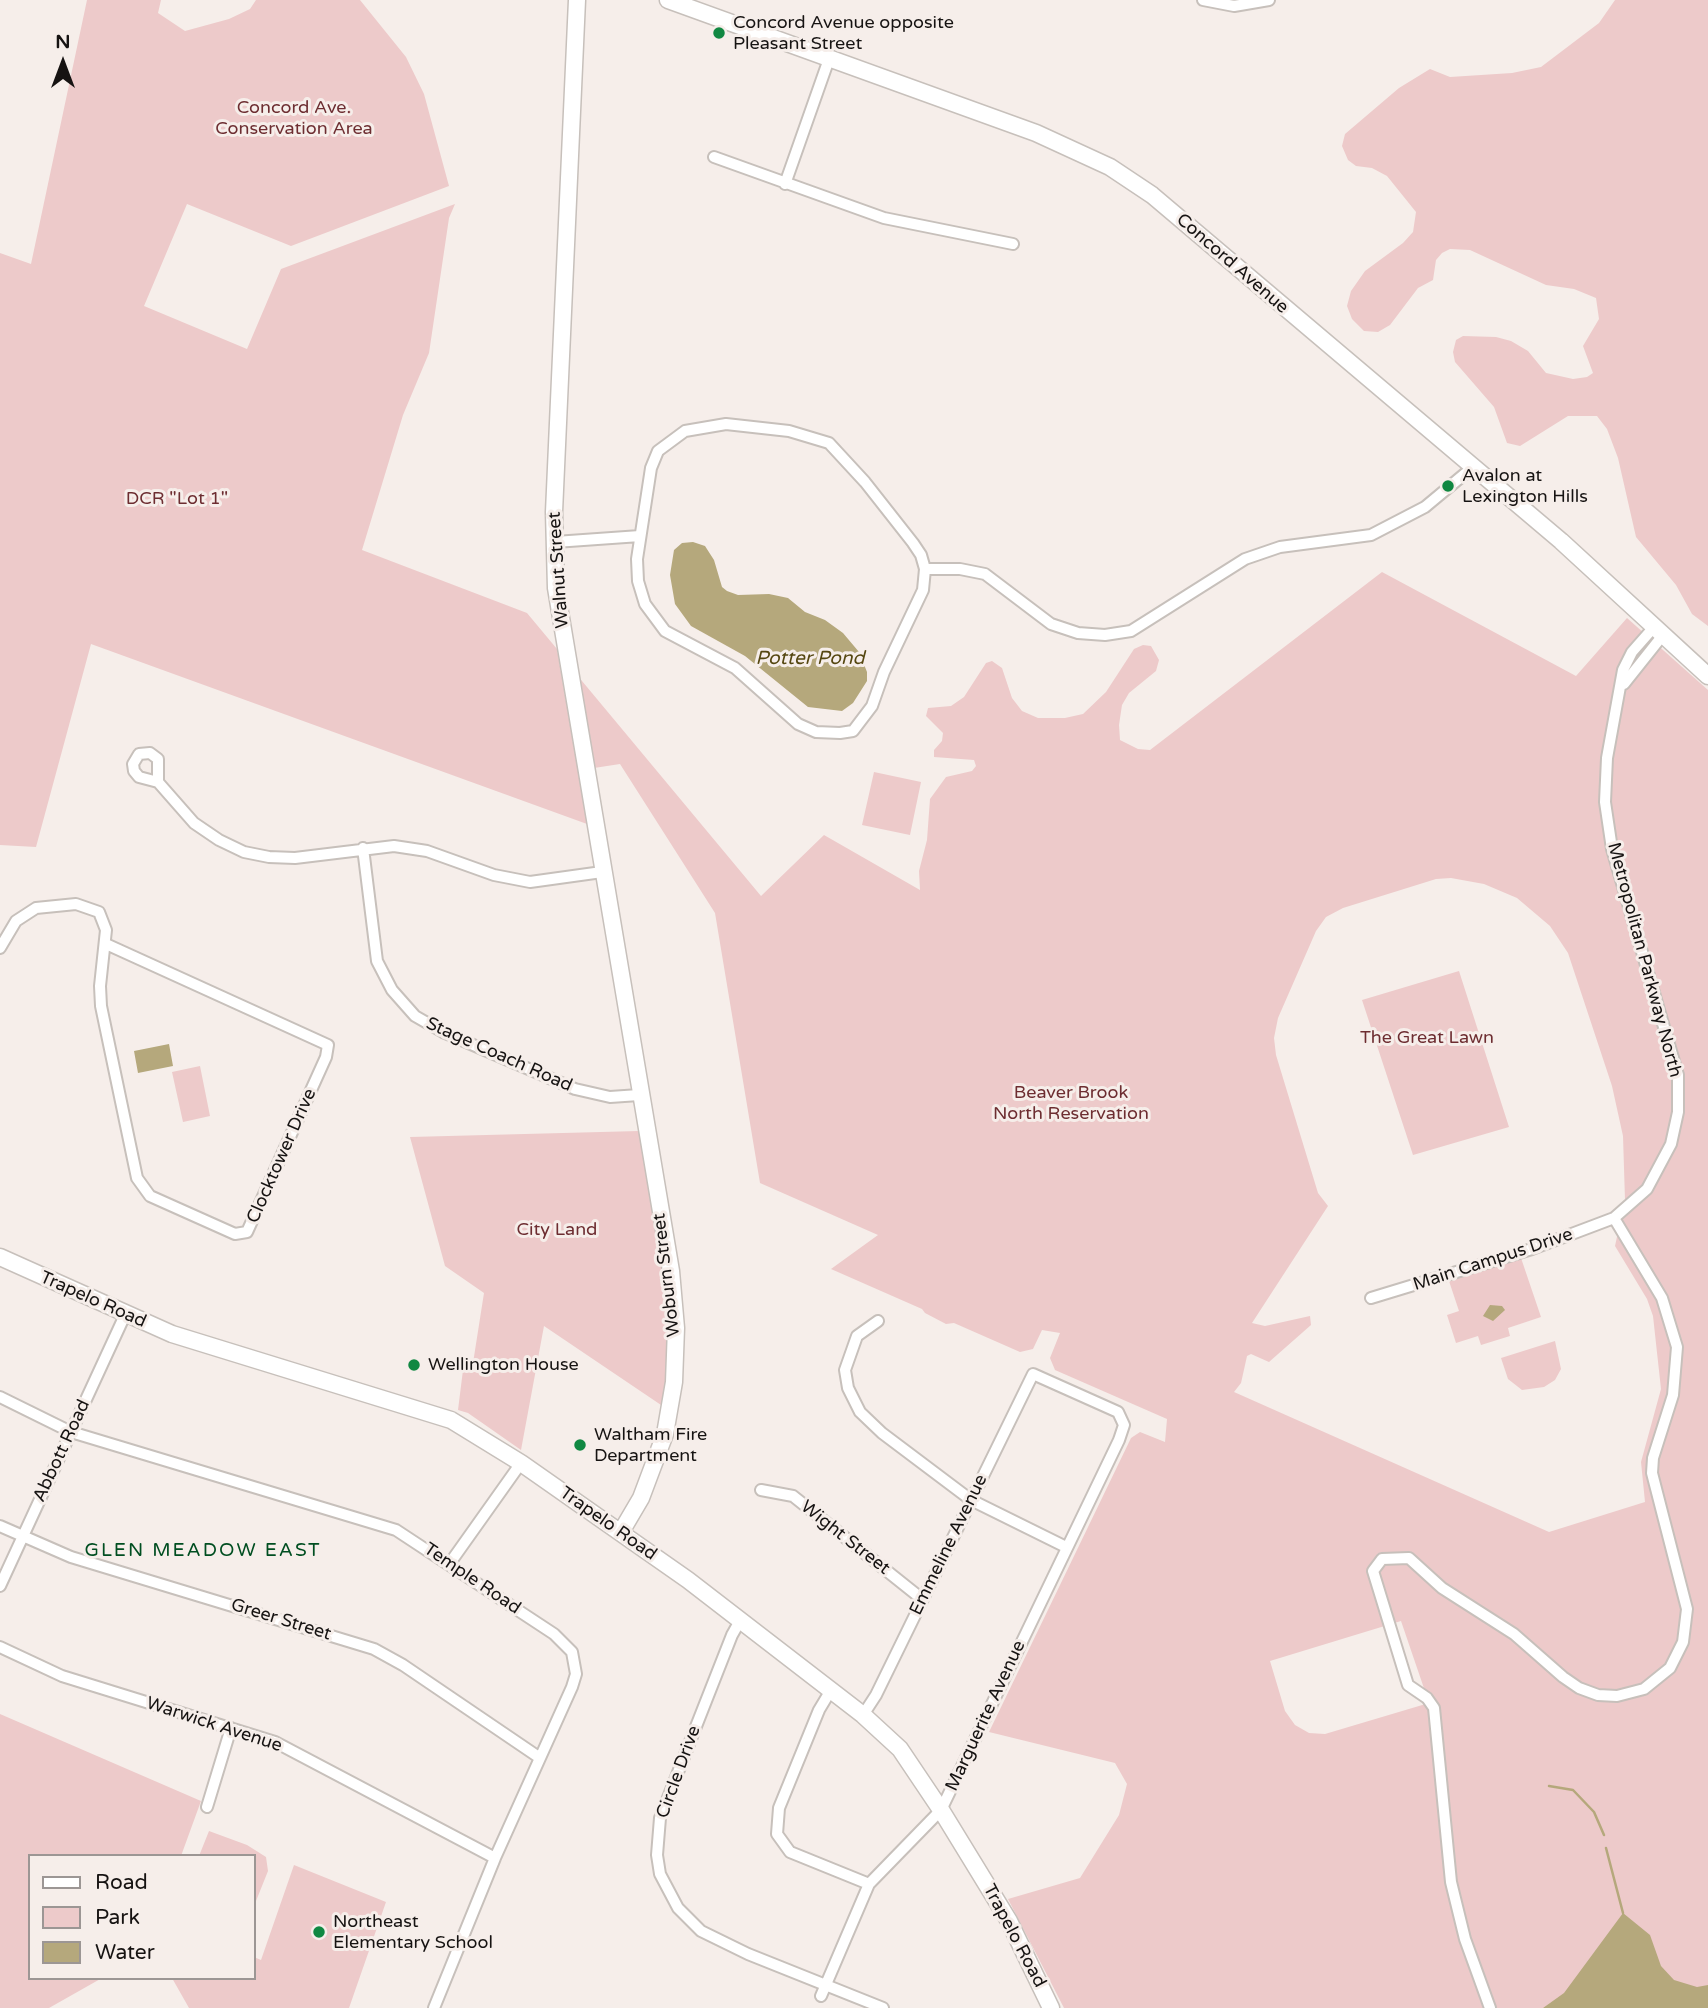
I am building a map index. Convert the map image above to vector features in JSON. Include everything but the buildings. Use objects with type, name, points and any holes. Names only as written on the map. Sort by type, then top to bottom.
[{"type":"main road","name":"Walnut Street","points":[[577,0],[555,542],[559,613],[646,1134]]},
{"type":"main road","name":"Concord Avenue","points":[[668,0],[702,6],[830,60],[1059,142],[1110,167],[1152,195],[1562,541],[1708,676]]},
{"type":"main road","name":"Woburn Street","points":[[621,1532],[641,1498],[662,1445],[669,1416],[675,1367],[672,1283],[646,1134]]},
{"type":"main road","name":"Trapelo Road","points":[[0,1257],[125,1315],[198,1342],[451,1420],[521,1463],[621,1532],[741,1619],[863,1715],[900,1749],[1009,1921],[1051,2008]]},
{"type":"street","points":[[1203,0],[1234,6],[1269,0]]},
{"type":"street","points":[[785,184],[830,60]]},
{"type":"street","points":[[714,157],[884,218],[1013,244]]},
{"type":"street","points":[[706,425],[756,427],[789,432],[829,443],[857,472],[913,543],[922,555],[925,569],[923,590],[867,713],[853,730],[816,732],[788,716],[735,668],[665,631],[645,604],[638,581],[640,536],[651,468],[658,450],[673,436],[706,425]]},
{"type":"street","points":[[925,569],[960,569],[985,574],[1051,624],[1078,633],[1105,635],[1130,631],[1245,559],[1280,547],[1371,535],[1424,507],[1473,467]]},
{"type":"street","points":[[555,542],[640,536]]},
{"type":"street","name":"Metropolitan Parkway North","points":[[1614,1219],[1647,1189],[1660,1169],[1671,1144],[1678,1112],[1678,1075],[1608,825],[1607,758],[1620,689],[1628,660],[1658,631]]},
{"type":"street","points":[[158,782],[194,823],[219,841],[244,852],[295,858],[394,846],[419,850],[494,875],[530,882],[603,872]]},
{"type":"street","name":"Stage Coach Road","points":[[363,848],[377,961],[392,990],[415,1016],[443,1032],[575,1089],[610,1097],[639,1095]]},
{"type":"street","name":"Clocktower Drive","points":[[0,948],[16,921],[36,908],[61,903],[99,912],[104,919],[106,944],[100,986],[101,1006],[137,1178],[150,1196],[235,1234],[247,1232],[326,1057],[328,1045],[106,944]]},
{"type":"street","points":[[1490,2008],[1465,1939],[1451,1882],[1434,1708],[1427,1698],[1408,1685],[1373,1571],[1382,1559],[1409,1558],[1442,1588],[1500,1623],[1579,1688],[1598,1695],[1617,1696],[1644,1689],[1658,1680],[1677,1656],[1685,1634],[1687,1609],[1652,1473],[1653,1458],[1673,1395],[1677,1347],[1662,1298],[1614,1219]]},
{"type":"street","name":"Main Campus Drive","points":[[1371,1298],[1532,1250],[1614,1219]]},
{"type":"street","name":"Abbott Road","points":[[0,1586],[125,1315]]},
{"type":"street","points":[[878,1321],[865,1328],[850,1351],[845,1370],[854,1402],[883,1433],[971,1500],[1066,1547]]},
{"type":"street","name":"Emmeline Avenue","points":[[863,1715],[876,1695],[1033,1374],[1111,1408],[1123,1418]]},
{"type":"street","name":"Temple Road","points":[[0,1396],[71,1432],[377,1522],[415,1540],[450,1563],[554,1634],[572,1652],[576,1674],[495,1858],[434,2008]]},
{"type":"street","name":"Marguerite Avenue","points":[[821,1996],[869,1884],[941,1810],[1123,1432],[1123,1418]]},
{"type":"street","points":[[450,1563],[521,1463]]},
{"type":"street","name":"Wight Street","points":[[761,1490],[793,1496],[922,1599]]},
{"type":"street","name":"Greer Street","points":[[0,1526],[71,1557],[374,1649],[403,1665],[540,1758]]},
{"type":"street","name":"Circle Drive","points":[[741,1619],[660,1818],[657,1855],[660,1874],[678,1908],[701,1931],[883,2008]]},
{"type":"street","name":"Warwick Avenue","points":[[0,1647],[71,1679],[231,1728],[294,1751],[495,1858]]},
{"type":"street","points":[[831,1690],[779,1808],[777,1834],[790,1852],[869,1884]]},
{"type":"street","points":[[207,1807],[231,1728]]},
{"type":"green space","name":"DCR \"Lot 1\"","points":[[87,0],[161,0],[158,13],[185,31],[229,19],[250,9],[256,0],[360,0],[406,57],[424,94],[449,186],[291,246],[187,204],[144,306],[247,349],[281,269],[455,204],[449,218],[429,353],[403,415],[362,550],[527,613],[557,649],[587,824],[91,644],[36,847],[0,845],[0,253],[31,264]]},
{"type":"green space","points":[[1615,0],[1708,0],[1708,626],[1692,614],[1676,585],[1636,537],[1618,458],[1607,429],[1597,416],[1568,416],[1520,446],[1507,443],[1494,407],[1455,362],[1453,352],[1456,340],[1463,336],[1496,337],[1511,341],[1528,351],[1546,373],[1573,379],[1587,377],[1593,373],[1583,346],[1599,319],[1596,298],[1574,289],[1546,285],[1470,250],[1450,249],[1436,260],[1433,280],[1418,288],[1390,325],[1378,332],[1364,331],[1352,319],[1347,306],[1351,291],[1365,271],[1403,243],[1413,232],[1416,212],[1387,176],[1372,168],[1356,166],[1348,160],[1342,146],[1345,134],[1399,88],[1430,69],[1450,77],[1512,73],[1541,67],[1599,23]]},
{"type":"green space","name":"Beaver Brook North Reservation","points":[[1382,572],[1576,676],[1627,618],[1708,690],[1708,2008],[1064,2008],[1008,1899],[1080,1878],[1119,1815],[1127,1784],[1115,1763],[989,1732],[1131,1438],[1140,1432],[1165,1442],[1167,1419],[1055,1370],[1050,1358],[1060,1333],[1042,1330],[1033,1349],[1020,1352],[954,1323],[946,1324],[922,1309],[831,1269],[878,1235],[760,1183],[715,913],[620,764],[594,768],[577,675],[761,896],[824,835],[920,890],[919,871],[927,840],[930,799],[946,777],[972,771],[976,766],[974,760],[934,757],[934,750],[942,741],[943,733],[926,716],[928,708],[951,706],[964,697],[986,663],[992,661],[1002,668],[1012,698],[1022,711],[1038,718],[1065,718],[1083,714],[1106,692],[1134,649],[1143,645],[1151,646],[1159,660],[1156,671],[1129,693],[1122,705],[1119,725],[1120,740],[1138,749],[1150,750]],"holes":[[[1451,878],[1484,884],[1517,898],[1550,926],[1568,953],[1612,1086],[1623,1136],[1625,1200],[1615,1246],[1647,1299],[1653,1316],[1661,1389],[1641,1462],[1645,1502],[1549,1532],[1234,1392],[1241,1383],[1247,1356],[1251,1354],[1269,1362],[1311,1325],[1310,1316],[1265,1326],[1252,1323],[1328,1206],[1318,1193],[1276,1055],[1274,1038],[1278,1018],[1316,931],[1326,917],[1343,908],[1436,879]],[[1401,1621],[1429,1703],[1325,1734],[1309,1733],[1295,1725],[1285,1711],[1270,1661]]]},
{"type":"green space","points":[[874,772],[921,782],[910,835],[862,825]]},
{"type":"green space","name":"The Great Lawn","points":[[1459,971],[1509,1127],[1413,1155],[1362,1000]]},
{"type":"green space","points":[[200,1066],[210,1116],[183,1122],[172,1072]]},
{"type":"green space","name":"City Land","points":[[639,1131],[666,1295],[668,1367],[664,1407],[544,1326],[521,1450],[468,1413],[458,1410],[464,1362],[473,1363],[484,1293],[445,1266],[410,1137]]},
{"type":"green space","points":[[1521,1258],[1541,1317],[1508,1328],[1510,1336],[1481,1345],[1478,1336],[1456,1343],[1447,1315],[1459,1311],[1449,1281]]},
{"type":"green space","points":[[1555,1341],[1561,1369],[1555,1380],[1544,1387],[1522,1390],[1508,1379],[1501,1358]]},
{"type":"green space","points":[[0,1714],[201,1801],[182,1854],[28,1854],[28,1980],[98,1980],[49,2008],[0,2008]]},
{"type":"green space","points":[[209,1831],[247,1845],[266,1857],[268,1871],[256,1901],[256,1854],[200,1854]]},
{"type":"green space","points":[[294,1865],[386,1902],[349,2008],[189,2008],[173,1980],[256,1980],[256,1958],[261,1960]]},
{"type":"water","name":"Potter Pond","points":[[693,542],[705,546],[714,560],[722,587],[727,591],[738,595],[769,594],[788,598],[805,612],[825,620],[843,633],[859,652],[867,672],[867,681],[853,703],[842,711],[808,707],[745,656],[691,626],[675,604],[670,575],[674,550],[682,543]]},
{"type":"water","points":[[169,1044],[173,1066],[138,1073],[134,1051]]},
{"type":"water","points":[[1490,1305],[1502,1306],[1505,1310],[1493,1321],[1483,1316]]},
{"type":"water","points":[[1623,1913],[1650,1935],[1661,1966],[1674,1980],[1697,1987],[1708,1985],[1708,2008],[1543,2008],[1564,1993]]},
{"type":"waterway","points":[[1549,1786],[1573,1790],[1594,1812],[1604,1835]]},
{"type":"waterway","points":[[1606,1848],[1623,1913]]},
{"type":"place","name":"Concord Avenue opposite Pleasant Street","points":[[719,33]]},
{"type":"place","name":"Avalon at Lexington Hills","points":[[1448,486]]},
{"type":"place","name":"Wellington House","points":[[414,1365]]},
{"type":"place","name":"Waltham Fire Department","points":[[580,1445]]},
{"type":"place","name":"Northeast Elementary School","points":[[319,1932]]},
{"type":"district","name":"GLEN MEADOW EAST","points":[[203,1551]]},
{"type":"park label","name":"Concord Ave. Conservation Area","points":[[294,118]]}]
